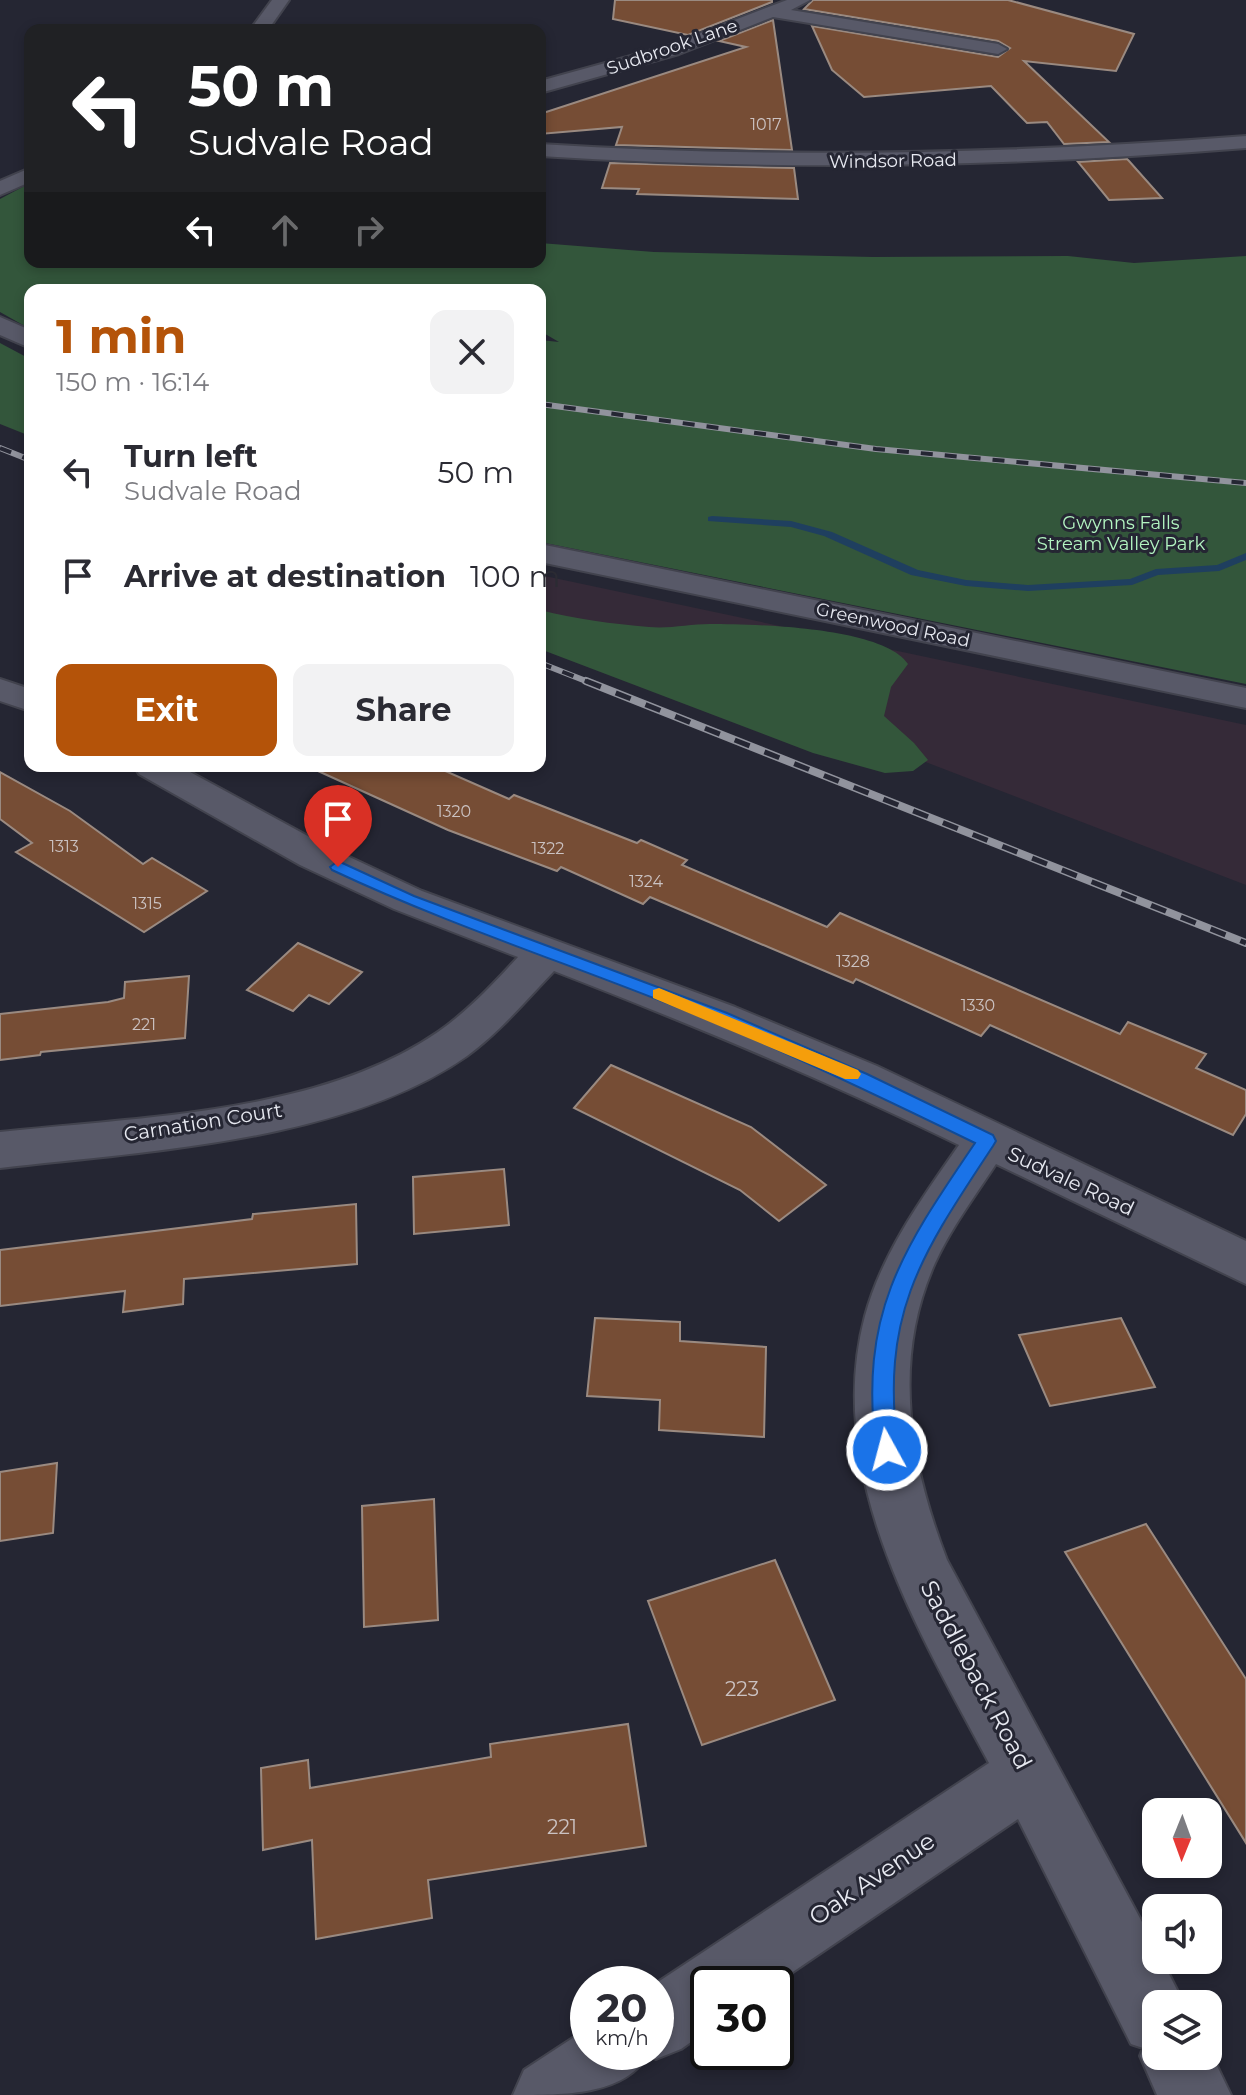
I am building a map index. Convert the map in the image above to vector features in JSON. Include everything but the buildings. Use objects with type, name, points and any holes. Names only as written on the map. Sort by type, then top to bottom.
[{"type":"street","points":[[263,24],[281,0]]},
{"type":"street","name":"Sudbrook Lane","points":[[546,85],[661,54],[802,0]]},
{"type":"street","points":[[772,12],[998,49]]},
{"type":"street","name":"Windsor Road","points":[[546,150],[673,158],[884,161],[1082,155],[1246,142]]},
{"type":"street","points":[[0,169],[24,167]]},
{"type":"street","points":[[0,189],[24,177]]},
{"type":"street","points":[[0,325],[24,337]]},
{"type":"street","name":"Greenwood Road","points":[[546,554],[1246,698]]},
{"type":"street","points":[[0,689],[24,699]]},
{"type":"street","name":"Sudvale Road","points":[[163,772],[314,856],[395,894],[548,951],[847,1072],[1246,1264]]},
{"type":"street","name":"Carnation Court","points":[[0,1150],[265,1116],[373,1084],[438,1053],[490,1012],[548,951]]},
{"type":"street","name":"Saddleback Road","points":[[987,1141],[923,1236],[897,1294],[886,1342],[880,1398],[890,1476],[924,1581],[1142,1992]]},
{"type":"street","name":"Oak Avenue","points":[[742,1966],[1029,1774]]},
{"type":"street","points":[[549,2095],[587,2070]]},
{"type":"street","points":[[1182,2070],[1195,2095]]},
{"type":"shaded area","points":[[546,576],[1246,725],[1246,885],[546,616]]},
{"type":"green space","name":"Gwynns Falls Stream Valley Park","points":[[24,186],[24,268],[546,268],[546,243],[654,252],[873,257],[1068,256],[1134,263],[1246,256],[1246,684],[546,543],[546,341],[559,342],[546,334],[546,284],[24,284],[24,326],[0,312],[0,199]]},
{"type":"green space","points":[[0,343],[24,356],[24,434],[0,424]]},
{"type":"green space","points":[[546,611],[649,627],[710,624],[817,630],[873,642],[894,652],[908,664],[891,687],[884,716],[928,760],[913,771],[885,773],[813,753],[546,651]]},
{"type":"waterway","points":[[712,519],[791,524],[828,534],[915,573],[966,583],[1028,588],[1132,582],[1156,572],[1219,568],[1246,556]]},
{"type":"railway","points":[[546,405],[876,449],[1246,483]]},
{"type":"railway","points":[[0,448],[24,458]]},
{"type":"railway","points":[[546,665],[591,683]]},
{"type":"railway","points":[[586,681],[1246,943]]},
{"type":"slow traffic","points":[[659,994],[852,1074]]},
{"type":"route","points":[[338,867],[408,900],[720,1018],[861,1078],[987,1141],[923,1236],[897,1294],[886,1342],[880,1398],[887,1450]]}]
